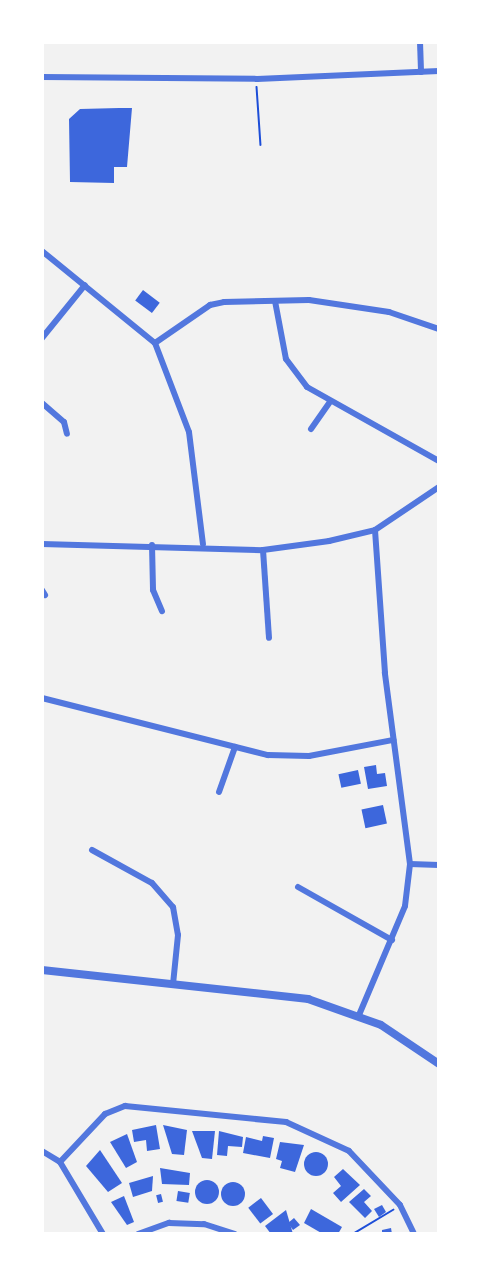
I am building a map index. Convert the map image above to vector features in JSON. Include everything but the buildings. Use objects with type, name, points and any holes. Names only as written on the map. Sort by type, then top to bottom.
[{"type":"street","points":[[420,42],[421,72]]},
{"type":"street","points":[[42,77],[257,79],[439,71]]},
{"type":"street","points":[[42,251],[155,344],[189,432],[203,544]]},
{"type":"street","points":[[42,338],[85,285]]},
{"type":"street","points":[[155,344],[210,305],[275,301],[388,312],[439,329]]},
{"type":"street","points":[[275,301],[286,359],[329,403],[439,461]]},
{"type":"street","points":[[42,403],[64,422],[67,434]]},
{"type":"street","points":[[311,429],[329,403]]},
{"type":"street","points":[[42,544],[203,544],[263,550],[375,530],[439,486]]},
{"type":"street","points":[[359,1015],[405,906],[410,864],[393,740],[375,530]]},
{"type":"street","points":[[152,545],[153,590],[162,611]]},
{"type":"street","points":[[263,550],[269,638]]},
{"type":"street","points":[[42,698],[268,755],[309,756],[393,740]]},
{"type":"street","points":[[219,792],[235,747]]},
{"type":"street","points":[[92,850],[152,884],[173,907],[178,935],[173,984]]},
{"type":"street","points":[[410,864],[439,865]]},
{"type":"street","points":[[298,887],[392,940]]},
{"type":"street","points":[[42,970],[308,999],[359,1015],[439,1064]]},
{"type":"street","points":[[60,1162],[105,1114],[125,1106],[286,1122],[349,1151],[400,1205],[414,1234]]},
{"type":"street","points":[[42,1151],[60,1162],[103,1234]]},
{"type":"street","points":[[138,1234],[169,1223],[204,1224],[234,1234]]},
{"type":"path","points":[[257,87],[261,145]]},
{"type":"path","points":[[353,1234],[400,1205]]}]
